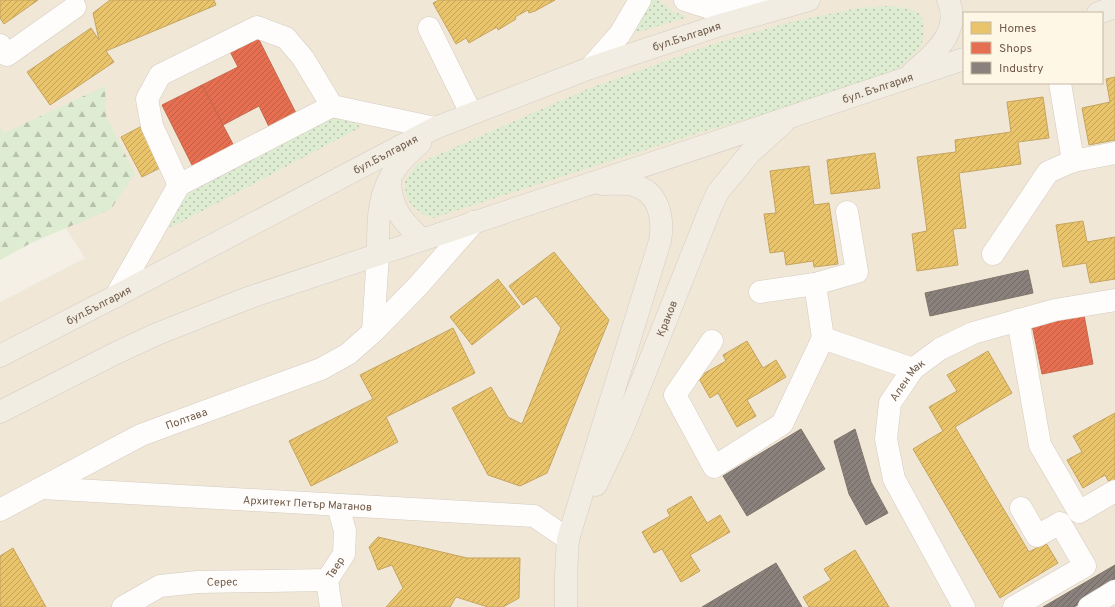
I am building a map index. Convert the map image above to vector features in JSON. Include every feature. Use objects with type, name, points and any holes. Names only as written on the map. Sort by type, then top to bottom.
[{"type":"main road","points":[[904,79],[941,46],[950,29],[952,9],[948,0]]},
{"type":"main road","name":"бул.България","points":[[0,356],[435,128],[590,68],[717,26],[800,2]]},
{"type":"main road","points":[[1101,12],[1115,7]]},
{"type":"main road","name":"бул. България","points":[[791,117],[963,59]]},
{"type":"main road","points":[[0,412],[116,353],[157,334],[248,298],[420,239],[791,117]]},
{"type":"main road","name":"Краков","points":[[568,539],[623,428],[718,192],[749,154],[766,137],[791,117]]},
{"type":"main road","points":[[378,254],[378,222],[384,193],[389,178],[399,163],[435,128]]},
{"type":"main road","points":[[389,178],[390,194],[394,206],[402,220],[420,239]]},
{"type":"main road","name":"Краков","points":[[566,607],[568,539],[660,240],[662,227],[657,204],[652,195],[644,189],[634,185],[587,184]]},
{"type":"street","points":[[590,68],[620,34],[640,0]]},
{"type":"street","points":[[685,0],[707,7],[731,3],[800,2]]},
{"type":"street","points":[[717,26],[731,3]]},
{"type":"street","points":[[0,45],[7,55],[75,7]]},
{"type":"street","points":[[179,185],[150,119],[147,99],[160,75],[258,27],[286,38],[303,58],[332,106]]},
{"type":"street","points":[[429,28],[471,113]]},
{"type":"street","points":[[1060,84],[1073,161]]},
{"type":"street","points":[[116,296],[179,185],[332,106],[435,128]]},
{"type":"street","points":[[993,254],[1048,172],[1073,161],[1115,153]]},
{"type":"street","points":[[760,292],[815,284],[857,272],[846,212]]},
{"type":"street","name":"Полтава","points":[[0,510],[141,436],[321,369],[348,354],[373,332],[418,286],[474,222]]},
{"type":"street","points":[[373,332],[378,254]]},
{"type":"street","points":[[712,341],[675,395],[714,466],[782,424],[823,338],[815,284]]},
{"type":"street","name":"Ален Мак","points":[[964,607],[894,479],[886,439],[890,403],[913,369],[940,349],[973,333],[1055,310],[1115,300]]},
{"type":"street","points":[[1018,320],[1040,445],[1079,512],[1115,491]]},
{"type":"street","points":[[823,338],[913,369]]},
{"type":"street","name":"Архитект Петър Матанов","points":[[42,488],[534,516],[568,539]]},
{"type":"street","name":"Твер","points":[[330,607],[327,580],[344,554],[345,531],[338,506]]},
{"type":"street","points":[[1014,607],[1085,566],[1060,523],[1037,536],[1021,508]]},
{"type":"street","name":"Серес","points":[[123,607],[160,586],[198,582],[327,580]]},
{"type":"street","points":[[1089,607],[1115,591]]},
{"type":"shaded area","points":[[0,0],[1115,0],[1115,607],[0,607],[0,302],[85,258],[0,127]]},
{"type":"green space","points":[[648,0],[659,0],[672,11],[688,17],[635,33]]},
{"type":"green space","points":[[890,6],[910,9],[919,13],[924,23],[924,35],[921,46],[899,68],[845,90],[695,134],[433,218],[423,214],[412,206],[406,196],[405,181],[417,164],[585,90],[713,44],[791,22],[858,8]]},
{"type":"green space","points":[[105,86],[106,116],[135,174],[111,209],[31,243],[0,260],[0,127],[4,133]]},
{"type":"green space","points":[[330,119],[349,119],[361,127],[170,228],[172,217],[181,202],[193,189]]},
{"type":"building: Homes","points":[[0,0],[38,0],[4,24],[0,18]]},
{"type":"building: Homes","points":[[110,0],[214,0],[216,5],[106,51],[114,62],[50,105],[27,72],[91,28],[99,40],[93,13]]},
{"type":"building: Homes","points":[[439,0],[555,0],[535,11],[529,13],[528,10],[515,17],[516,19],[498,30],[497,27],[469,43],[466,38],[456,44],[433,3]]},
{"type":"building: Homes","points":[[1115,77],[1115,140],[1089,145],[1082,108],[1110,102],[1106,79]]},
{"type":"building: Homes","points":[[1043,97],[1049,138],[1018,142],[1021,164],[959,173],[966,228],[953,229],[958,265],[917,271],[912,234],[927,231],[917,157],[956,152],[955,140],[1011,132],[1007,102]]},
{"type":"building: Homes","points":[[142,126],[164,166],[142,177],[121,137]]},
{"type":"building: Homes","points":[[875,153],[880,188],[831,194],[827,160]]},
{"type":"building: Homes","points":[[809,166],[814,205],[829,203],[838,264],[814,267],[813,261],[786,265],[784,251],[770,253],[764,214],[776,213],[770,171]]},
{"type":"building: Homes","points":[[1083,221],[1087,242],[1115,237],[1115,279],[1090,283],[1086,263],[1063,267],[1056,225]]},
{"type":"building: Homes","points":[[554,252],[609,320],[547,473],[520,486],[488,475],[452,408],[491,387],[508,417],[522,424],[561,328],[536,296],[523,305],[509,286]]},
{"type":"building: Homes","points":[[498,279],[520,307],[472,345],[450,317]]},
{"type":"building: Homes","points":[[453,328],[475,373],[386,417],[398,442],[311,486],[289,441],[373,399],[360,375]]},
{"type":"building: Homes","points":[[747,341],[763,368],[776,360],[786,377],[747,400],[756,416],[737,427],[718,393],[710,398],[698,377],[726,361],[723,355]]},
{"type":"building: Homes","points":[[988,351],[1012,393],[955,427],[1029,552],[1046,543],[1058,563],[1000,598],[913,449],[943,431],[929,407],[957,391],[947,375]]},
{"type":"building: Homes","points":[[1115,413],[1115,481],[1110,484],[1105,475],[1083,488],[1067,460],[1082,452],[1073,436]]},
{"type":"building: Homes","points":[[691,496],[707,523],[720,515],[730,532],[690,555],[700,571],[681,582],[662,549],[654,553],[642,532],[670,516],[667,510]]},
{"type":"building: Homes","points":[[378,537],[467,558],[520,558],[519,598],[503,607],[488,607],[456,597],[450,607],[386,607],[403,588],[392,565],[378,570],[369,547]]},
{"type":"building: Homes","points":[[13,548],[46,607],[0,607],[0,556]]},
{"type":"building: Homes","points":[[855,550],[889,607],[809,607],[803,597],[831,580],[824,569]]},
{"type":"building: Shops","points":[[250,22],[298,117],[271,131],[259,106],[223,125],[202,85],[238,67],[222,36]]},
{"type":"building: Shops","points":[[202,85],[235,148],[194,169],[162,105]]},
{"type":"building: Shops","points":[[1084,315],[1093,364],[1042,374],[1032,325]]},
{"type":"building: Industry","points":[[1028,270],[1033,293],[930,316],[925,293]]},
{"type":"building: Industry","points":[[801,429],[825,469],[747,516],[723,476]]},
{"type":"building: Industry","points":[[855,429],[871,482],[888,513],[866,525],[849,494],[834,441]]},
{"type":"building: Industry","points":[[776,563],[802,607],[702,607]]},
{"type":"building: Industry","points":[[1115,565],[1115,583],[1074,607],[1043,607]]}]
